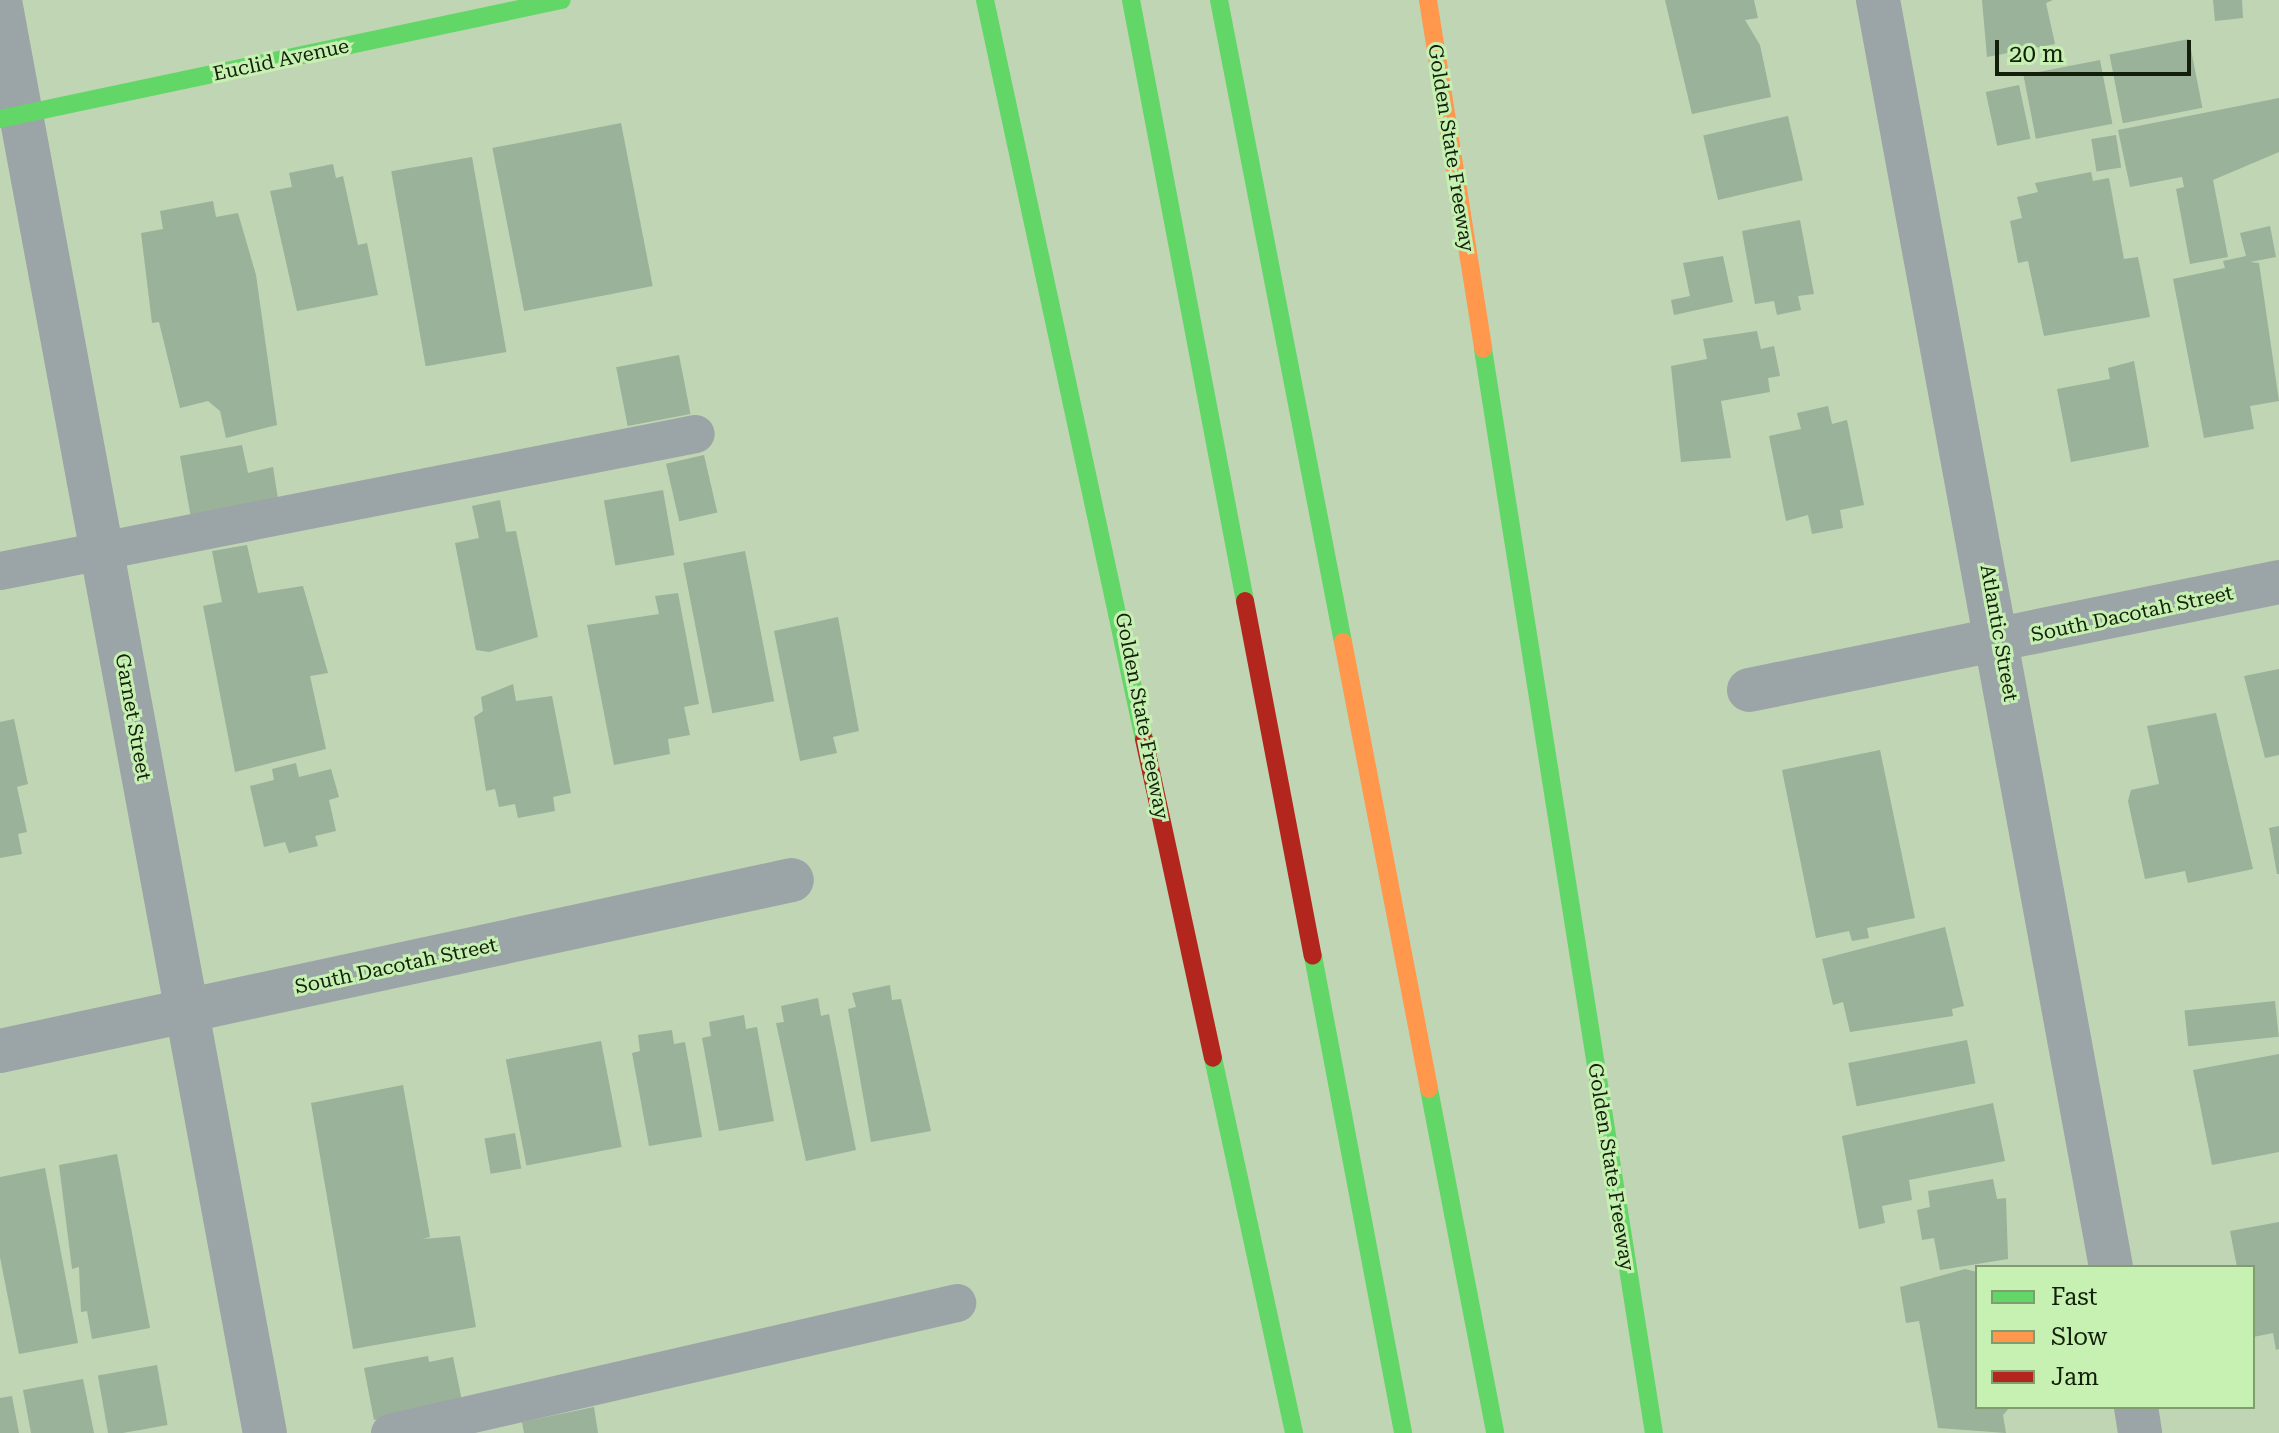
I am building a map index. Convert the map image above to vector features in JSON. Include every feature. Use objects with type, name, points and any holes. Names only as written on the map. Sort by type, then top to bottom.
[{"type":"main road","name":"Euclid Avenue","points":[[12,117],[562,0]]},
{"type":"main road","name":"Golden State Freeway","points":[[985,0],[1023,156],[1294,1433]]},
{"type":"main road","points":[[1131,0],[1159,128],[1403,1433]]},
{"type":"main road","points":[[1219,0],[1495,1433]]},
{"type":"main road","name":"Golden State Freeway","points":[[1429,4],[1654,1433]]},
{"type":"street","name":"Atlantic Street","points":[[1878,0],[2002,643],[2111,1265]]},
{"type":"street","name":"Garnet Street","points":[[0,1],[12,117],[102,550],[265,1433]]},
{"type":"street","name":"South Dacotah Street","points":[[1749,690],[2002,643],[2279,582]]},
{"type":"street","name":"South Dacotah Street","points":[[0,1051],[792,880]]},
{"type":"street","points":[[2136,1409],[2140,1433]]},
{"type":"lane","points":[[0,571],[696,434]]},
{"type":"lane","points":[[390,1433],[957,1303]]},
{"type":"building","points":[[1665,0],[1754,0],[1758,18],[1745,20],[1760,45],[1771,97],[1692,114]]},
{"type":"building","points":[[1982,0],[2053,0],[2046,3],[2055,44],[1987,57]]},
{"type":"building","points":[[2213,0],[2242,0],[2243,18],[2215,21]]},
{"type":"building","points":[[2189,39],[2202,108],[2123,123],[2109,54]]},
{"type":"building","points":[[2100,60],[2112,124],[2036,139],[2023,75]]},
{"type":"building","points":[[2019,85],[2030,139],[1997,146],[1986,92]]},
{"type":"building","points":[[2279,98],[2279,152],[2213,180],[2228,257],[2190,264],[2176,189],[2184,187],[2182,177],[2130,187],[2118,130]]},
{"type":"building","points":[[1788,116],[1803,180],[1718,200],[1703,136]]},
{"type":"building","points":[[621,123],[653,286],[524,311],[492,148]]},
{"type":"building","points":[[2116,135],[2121,168],[2096,172],[2091,139]]},
{"type":"building","points":[[472,157],[506,352],[426,366],[391,171]]},
{"type":"building","points":[[333,164],[336,178],[343,176],[358,245],[367,243],[378,295],[297,311],[270,191],[292,187],[289,173]]},
{"type":"building","points":[[2091,172],[2093,181],[2109,178],[2124,259],[2138,257],[2150,317],[2044,336],[2028,261],[2018,263],[2010,221],[2022,218],[2017,197],[2038,192],[2035,183]]},
{"type":"building","points":[[213,201],[216,217],[238,213],[256,275],[277,425],[226,438],[220,411],[208,401],[180,408],[159,322],[152,323],[141,233],[163,229],[160,211]]},
{"type":"building","points":[[1800,220],[1814,294],[1798,296],[1801,310],[1777,315],[1774,301],[1755,304],[1742,231]]},
{"type":"building","points":[[2270,226],[2276,257],[2250,262],[2259,263],[2279,401],[2250,406],[2254,429],[2204,438],[2173,279],[2225,268],[2223,261],[2246,256],[2240,233]]},
{"type":"building","points":[[1723,256],[1733,302],[1674,315],[1671,300],[1690,296],[1683,263]]},
{"type":"building","points":[[1757,331],[1761,349],[1774,346],[1780,376],[1768,378],[1770,392],[1721,401],[1731,458],[1681,462],[1671,366],[1707,359],[1703,339]]},
{"type":"building","points":[[679,355],[690,414],[628,426],[616,367]]},
{"type":"building","points":[[2134,361],[2149,447],[2071,462],[2057,389],[2110,379],[2108,368]]},
{"type":"building","points":[[1828,406],[1832,424],[1847,420],[1864,505],[1840,510],[1843,528],[1812,534],[1808,515],[1786,521],[1769,436],[1801,429],[1797,413]]},
{"type":"building","points":[[242,445],[248,473],[273,467],[278,499],[191,518],[180,456]]},
{"type":"building","points":[[704,455],[717,512],[679,521],[666,464]]},
{"type":"building","points":[[663,490],[674,555],[615,565],[604,500]]},
{"type":"building","points":[[500,500],[506,532],[516,531],[538,637],[489,652],[476,650],[455,543],[479,538],[472,506]]},
{"type":"building","points":[[247,545],[258,593],[303,586],[328,673],[310,676],[326,749],[235,772],[203,606],[222,602],[212,551]]},
{"type":"building","points":[[745,551],[774,701],[712,713],[683,563]]},
{"type":"building","points":[[678,593],[699,704],[684,707],[690,735],[668,739],[670,754],[614,765],[587,625],[659,614],[655,596]]},
{"type":"building","points":[[838,617],[859,731],[833,737],[837,753],[800,761],[774,631]]},
{"type":"building","points":[[2279,669],[2279,755],[2265,758],[2244,676]]},
{"type":"building","points":[[513,684],[516,701],[552,696],[571,793],[553,797],[555,811],[518,818],[515,804],[499,807],[495,789],[486,791],[474,717],[483,711],[481,697]]},
{"type":"building","points":[[2216,713],[2253,869],[2188,883],[2185,871],[2145,879],[2128,801],[2131,790],[2159,784],[2147,726]]},
{"type":"building","points":[[14,719],[28,784],[17,787],[27,832],[18,834],[22,854],[0,858],[0,722]]},
{"type":"building","points":[[1880,750],[1915,918],[1867,928],[1869,938],[1852,941],[1849,931],[1816,938],[1782,770]]},
{"type":"building","points":[[296,763],[299,777],[331,769],[339,797],[329,800],[336,831],[315,836],[318,846],[289,853],[285,842],[264,847],[250,786],[274,780],[272,769]]},
{"type":"building","points":[[2279,826],[2279,874],[2277,874],[2269,828]]},
{"type":"building","points":[[1945,927],[1964,1006],[1952,1009],[1953,1016],[1850,1032],[1843,1002],[1833,1005],[1822,959]]},
{"type":"building","points":[[890,985],[892,1000],[901,999],[931,1131],[871,1142],[848,1009],[856,1007],[852,993]]},
{"type":"building","points":[[818,998],[821,1016],[829,1014],[856,1150],[806,1161],[776,1023],[784,1022],[781,1006]]},
{"type":"building","points":[[2275,1001],[2279,1037],[2188,1046],[2184,1011]]},
{"type":"building","points":[[744,1015],[746,1029],[757,1027],[774,1121],[719,1131],[702,1038],[711,1036],[709,1022]]},
{"type":"building","points":[[672,1030],[674,1044],[685,1042],[702,1137],[649,1146],[632,1053],[640,1051],[638,1035]]},
{"type":"building","points":[[1967,1040],[1975,1083],[1857,1106],[1848,1063]]},
{"type":"building","points":[[601,1041],[622,1147],[526,1166],[506,1060]]},
{"type":"building","points":[[2279,1054],[2279,1152],[2212,1165],[2193,1070]]},
{"type":"building","points":[[403,1085],[430,1237],[422,1239],[460,1236],[476,1327],[353,1349],[311,1103]]},
{"type":"building","points":[[1993,1103],[2005,1161],[1909,1180],[1912,1200],[1882,1206],[1885,1223],[1859,1229],[1842,1136]]},
{"type":"building","points":[[515,1133],[521,1168],[491,1174],[484,1138]]},
{"type":"building","points":[[117,1154],[150,1328],[92,1339],[87,1311],[81,1312],[79,1267],[72,1269],[59,1165]]},
{"type":"building","points":[[45,1168],[78,1343],[19,1354],[0,1257],[0,1177]]},
{"type":"building","points":[[1993,1179],[1997,1199],[2006,1198],[2008,1259],[1940,1270],[1934,1238],[1922,1240],[1917,1210],[1930,1207],[1928,1191]]},
{"type":"building","points":[[2279,1222],[2279,1349],[2276,1350],[2273,1333],[2255,1337],[2255,1265],[2237,1265],[2230,1231]]},
{"type":"building","points":[[1965,1269],[1975,1272],[1975,1409],[2008,1409],[2003,1415],[2006,1433],[1938,1428],[1919,1321],[1906,1323],[1900,1287]]},
{"type":"building","points":[[428,1356],[429,1362],[453,1357],[462,1401],[374,1420],[364,1368]]},
{"type":"building","points":[[157,1365],[168,1425],[108,1433],[98,1375]]},
{"type":"building","points":[[83,1379],[94,1433],[31,1433],[23,1390]]},
{"type":"building","points":[[12,1396],[19,1433],[0,1433],[0,1398]]},
{"type":"building","points":[[594,1407],[598,1433],[524,1433],[522,1422]]},
{"type":"traffic: fast","points":[[0,119],[562,0]]},
{"type":"traffic: fast","points":[[985,0],[1144,739]]},
{"type":"traffic: fast","points":[[1131,0],[1245,601]]},
{"type":"traffic: fast","points":[[1219,0],[1343,642]]},
{"type":"traffic: fast","points":[[1483,349],[1654,1433]]},
{"type":"traffic: fast","points":[[1313,956],[1403,1433]]},
{"type":"traffic: fast","points":[[1213,1058],[1294,1433]]},
{"type":"traffic: fast","points":[[1429,1089],[1495,1433]]},
{"type":"traffic: slow","points":[[1428,0],[1483,349]]},
{"type":"traffic: slow","points":[[1343,642],[1429,1089]]},
{"type":"traffic: jam","points":[[1245,601],[1313,956]]},
{"type":"traffic: jam","points":[[1144,739],[1213,1058]]}]
